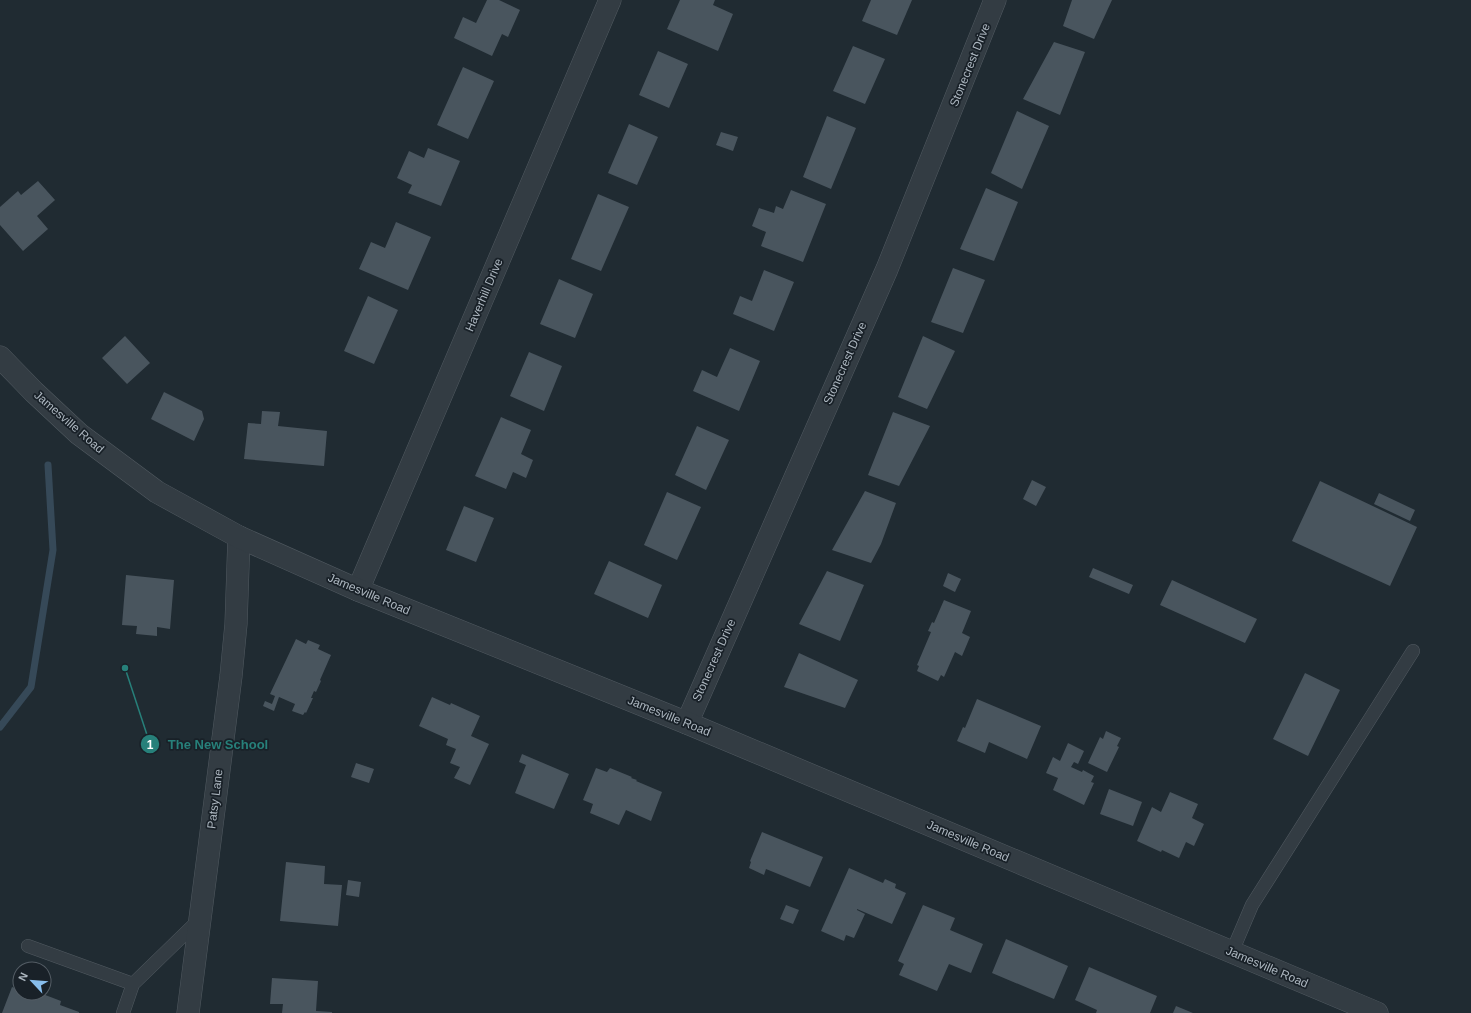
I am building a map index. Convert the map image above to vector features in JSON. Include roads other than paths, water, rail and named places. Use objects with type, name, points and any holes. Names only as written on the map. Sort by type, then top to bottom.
[{"type":"street","name":"Haverhill Drive","points":[[358,590],[610,0]]},
{"type":"street","name":"Stonecrest Drive","points":[[686,723],[887,270],[995,0]]},
{"type":"street","name":"Jamesville Road","points":[[0,357],[78,434],[157,492],[239,538],[358,590],[686,723],[1377,1013]]},
{"type":"street","name":"Patsy Lane","points":[[188,1013],[231,676],[236,624],[239,538]]},
{"type":"lane","points":[[1232,952],[1252,905],[1413,651]]},
{"type":"lane","points":[[123,1013],[133,984],[200,919]]},
{"type":"lane","points":[[28,946],[133,984]]},
{"type":"waterway","points":[[0,727],[31,687],[53,550],[48,465]]},
{"type":"place","name":"The New School","points":[[125,668]]}]
